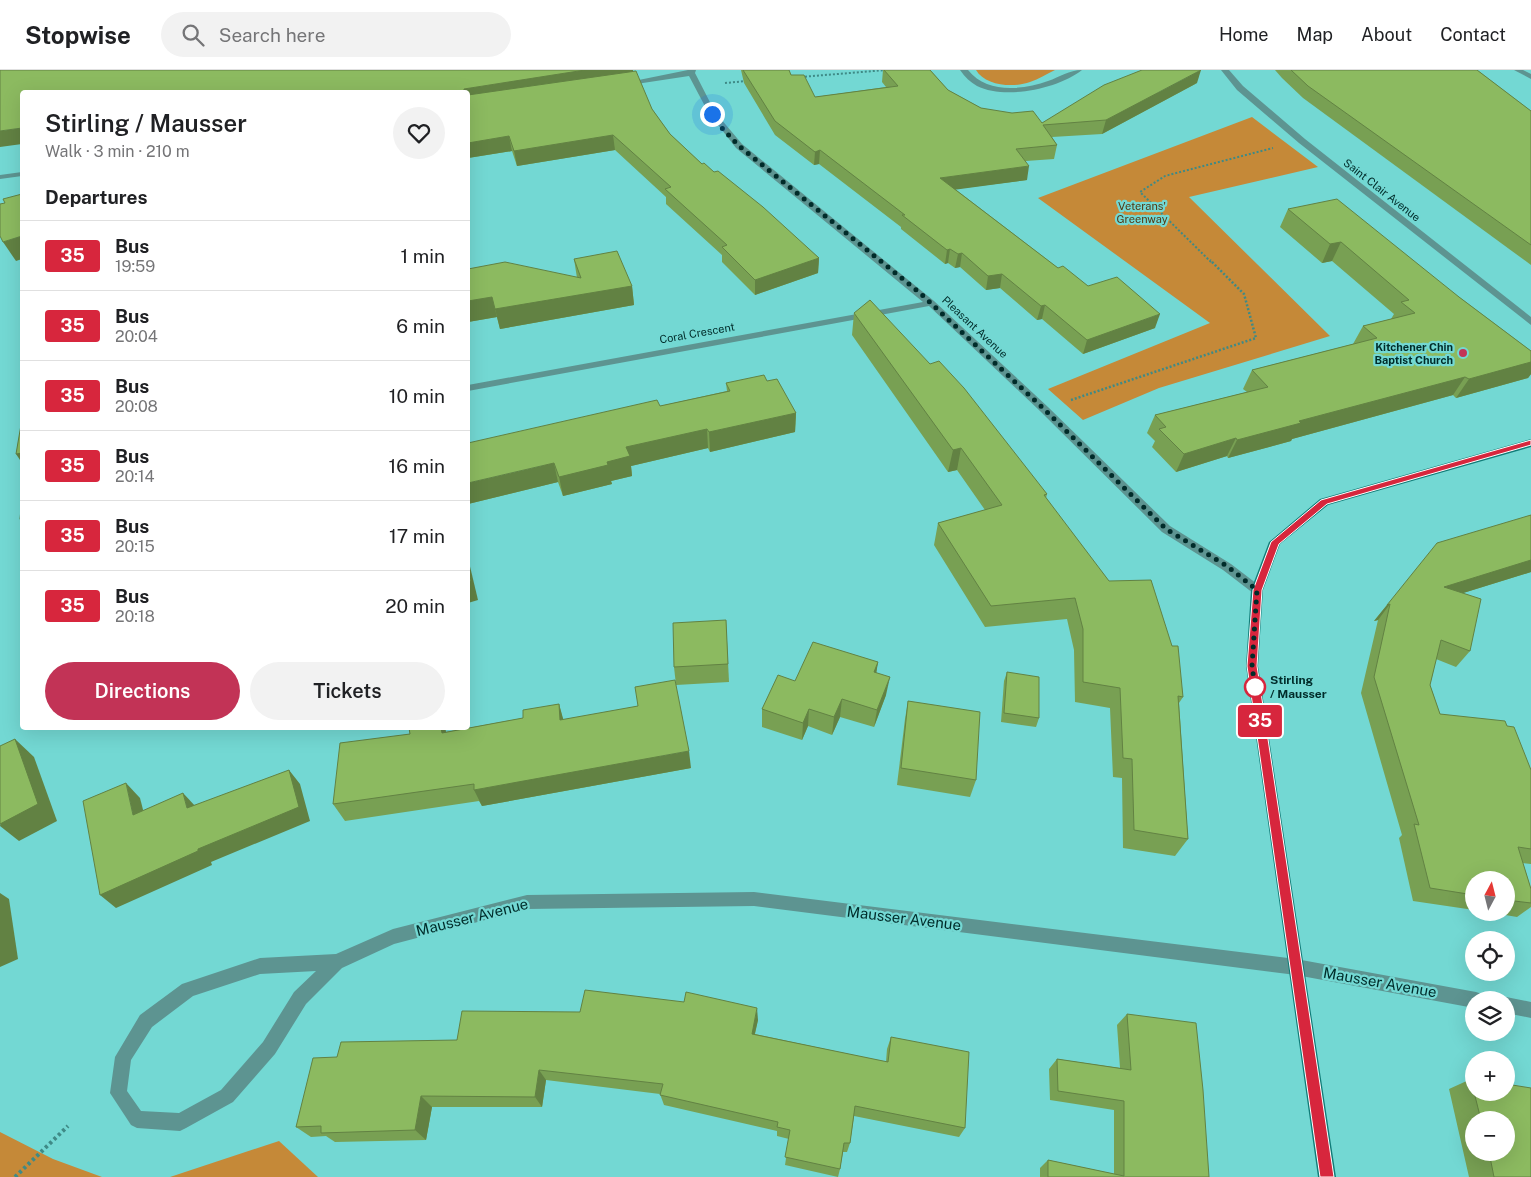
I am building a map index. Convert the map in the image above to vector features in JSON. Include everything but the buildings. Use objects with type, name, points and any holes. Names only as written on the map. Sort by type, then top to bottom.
[{"type":"street","points":[[964,70],[967,76],[979,84],[995,89],[1018,90],[1050,83],[1078,70]]},
{"type":"street","name":"Saint Clair Avenue","points":[[1225,70],[1240,88],[1302,141],[1531,322]]},
{"type":"street","points":[[1518,70],[1531,76]]},
{"type":"street","points":[[612,85],[691,72]]},
{"type":"street","name":"Pleasant Avenue","points":[[691,72],[705,103],[718,124],[739,146],[931,303],[1044,409],[1166,529],[1227,566],[1257,590]]},
{"type":"street","points":[[0,177],[20,174]]},
{"type":"street","name":"Coral Crescent","points":[[470,388],[931,303]]},
{"type":"street","points":[[1327,1177],[1252,666],[1257,590],[1275,542],[1324,502],[1531,443]]},
{"type":"street","name":"Mausser Avenue","points":[[336,962],[300,998],[269,1048],[227,1096],[180,1122],[137,1119],[118,1093],[123,1056],[146,1021],[188,990],[260,966],[336,962],[393,937],[527,902],[754,900],[1296,967],[1465,998]]},
{"type":"street","points":[[1515,1007],[1531,1010]]},
{"type":"path","points":[[801,77],[886,70]]},
{"type":"path","points":[[726,83],[754,81]]},
{"type":"path","points":[[1044,409],[1256,338],[1244,294],[1140,192],[1165,176],[1302,141]]},
{"type":"path","points":[[15,1177],[68,1126]]},
{"type":"green space","points":[[976,70],[1055,70],[1030,82],[1008,85],[986,79]]},
{"type":"green space","name":"Veterans' Greenway","points":[[1252,117],[1318,167],[1189,197],[1330,336],[1159,388],[1083,420],[1048,389],[1210,323],[1038,198]]},
{"type":"green space","points":[[0,1132],[53,1159],[102,1177],[0,1177]]},
{"type":"green space","points":[[279,1141],[318,1177],[170,1177]]},
{"type":"bus line","name":"35","points":[[1327,1177],[1252,666],[1257,590],[1275,542],[1324,502],[1531,443]]},
{"type":"place","name":"Kitchener Chin Baptist Church","points":[[1463,353]]},
{"type":"place","name":"Stirling / Mausser","points":[[1255,687]]},
{"type":"route","points":[[712,114],[718,124],[739,146],[909,283],[931,303],[1044,409],[1166,529],[1227,566],[1257,590],[1252,666],[1255,687]]}]
